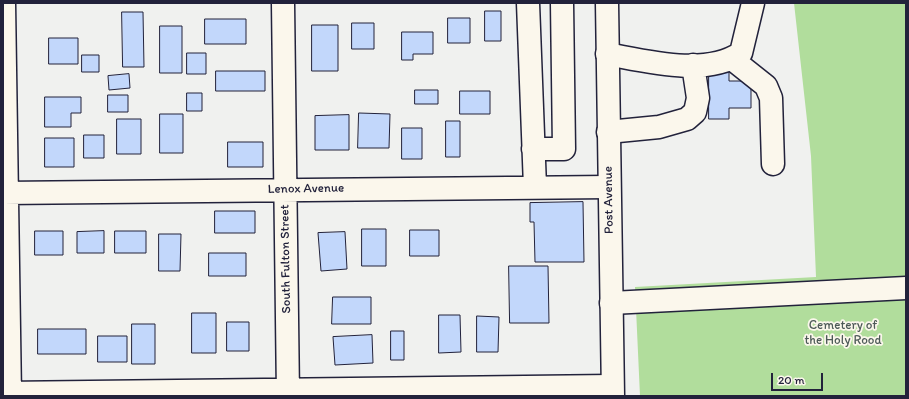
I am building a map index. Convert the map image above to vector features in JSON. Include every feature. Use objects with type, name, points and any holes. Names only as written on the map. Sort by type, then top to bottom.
[{"type":"street","points":[[4,3],[7,394],[613,391]]},
{"type":"street","name":"South Fulton Street","points":[[283,3],[288,392]]},
{"type":"street","points":[[528,3],[535,187]]},
{"type":"street","points":[[534,149],[564,149],[562,3]]},
{"type":"street","name":"Post Avenue","points":[[607,3],[613,391]]},
{"type":"street","points":[[607,54],[680,66],[712,63],[732,59],[741,53],[753,3]]},
{"type":"street","points":[[732,59],[766,86],[771,98],[773,164]]},
{"type":"street","points":[[608,132],[659,127],[687,119],[695,112],[698,98],[693,65]]},
{"type":"street","name":"Lenox Avenue","points":[[5,193],[285,189],[609,187]]},
{"type":"street","points":[[611,303],[906,288]]},
{"type":"green space","name":"Cemetery of the Holy Rood","points":[[794,3],[906,3],[906,396],[640,396],[635,287],[816,277],[811,156]]},
{"type":"building","points":[[485,11],[501,11],[501,41],[485,41]]},
{"type":"building","points":[[122,12],[143,12],[144,67],[123,67]]},
{"type":"building","points":[[448,18],[470,18],[470,43],[448,43]]},
{"type":"building","points":[[205,19],[246,19],[246,44],[205,44]]},
{"type":"building","points":[[352,23],[374,23],[374,49],[352,49]]},
{"type":"building","points":[[312,25],[338,25],[338,71],[312,71]]},
{"type":"building","points":[[160,26],[182,26],[182,73],[160,73]]},
{"type":"building","points":[[402,32],[433,32],[433,54],[413,54],[413,60],[402,60]]},
{"type":"building","points":[[49,38],[78,38],[78,64],[49,64]]},
{"type":"building","points":[[187,53],[206,53],[206,74],[187,74]]},
{"type":"building","points":[[82,55],[99,55],[99,72],[82,72]]},
{"type":"building","points":[[709,68],[729,68],[729,81],[751,81],[751,108],[729,108],[729,119],[709,119]]},
{"type":"building","points":[[216,71],[265,71],[265,91],[216,91]]},
{"type":"building","points":[[129,74],[130,88],[109,90],[108,76]]},
{"type":"building","points":[[415,90],[438,90],[438,104],[415,104]]},
{"type":"building","points":[[460,91],[490,91],[490,114],[460,114]]},
{"type":"building","points":[[187,93],[202,93],[202,111],[187,111]]},
{"type":"building","points":[[108,95],[128,95],[128,112],[108,112]]},
{"type":"building","points":[[45,97],[81,97],[81,113],[71,113],[71,127],[45,127]]},
{"type":"building","points":[[359,113],[390,114],[389,148],[358,148]]},
{"type":"building","points":[[160,114],[183,114],[183,153],[160,153]]},
{"type":"building","points":[[349,115],[349,150],[315,150],[315,116]]},
{"type":"building","points":[[117,119],[141,119],[141,154],[117,154]]},
{"type":"building","points":[[446,121],[460,121],[460,157],[446,157]]},
{"type":"building","points":[[402,128],[422,128],[422,159],[402,159]]},
{"type":"building","points":[[84,135],[104,135],[104,158],[84,158]]},
{"type":"building","points":[[45,138],[74,138],[74,167],[45,167]]},
{"type":"building","points":[[228,142],[263,142],[263,167],[228,167]]},
{"type":"building","points":[[583,202],[584,262],[535,262],[534,222],[530,222],[530,203]]},
{"type":"building","points":[[215,211],[255,211],[255,233],[215,233]]},
{"type":"building","points":[[362,229],[386,229],[386,266],[362,266]]},
{"type":"building","points":[[410,230],[439,230],[439,256],[410,256]]},
{"type":"building","points":[[35,231],[63,231],[63,255],[35,255]]},
{"type":"building","points":[[104,231],[104,253],[77,253],[77,232]]},
{"type":"building","points":[[115,231],[146,231],[146,253],[115,253]]},
{"type":"building","points":[[345,232],[347,269],[321,271],[318,233]]},
{"type":"building","points":[[159,234],[181,234],[180,271],[159,271]]},
{"type":"building","points":[[209,253],[246,253],[246,276],[209,276]]},
{"type":"building","points":[[509,266],[548,266],[549,323],[510,323]]},
{"type":"building","points":[[333,297],[371,297],[371,324],[332,324]]},
{"type":"building","points":[[192,313],[216,313],[216,353],[192,353]]},
{"type":"building","points":[[439,315],[460,315],[461,352],[439,353]]},
{"type":"building","points":[[477,316],[499,317],[498,352],[477,352]]},
{"type":"building","points":[[227,322],[249,322],[249,351],[227,351]]},
{"type":"building","points":[[132,324],[155,324],[155,364],[132,364]]},
{"type":"building","points":[[38,329],[86,329],[86,354],[38,354]]},
{"type":"building","points":[[391,331],[404,331],[404,360],[391,360]]},
{"type":"building","points":[[372,335],[373,363],[335,365],[333,337]]},
{"type":"building","points":[[98,336],[127,336],[127,362],[98,362]]}]
